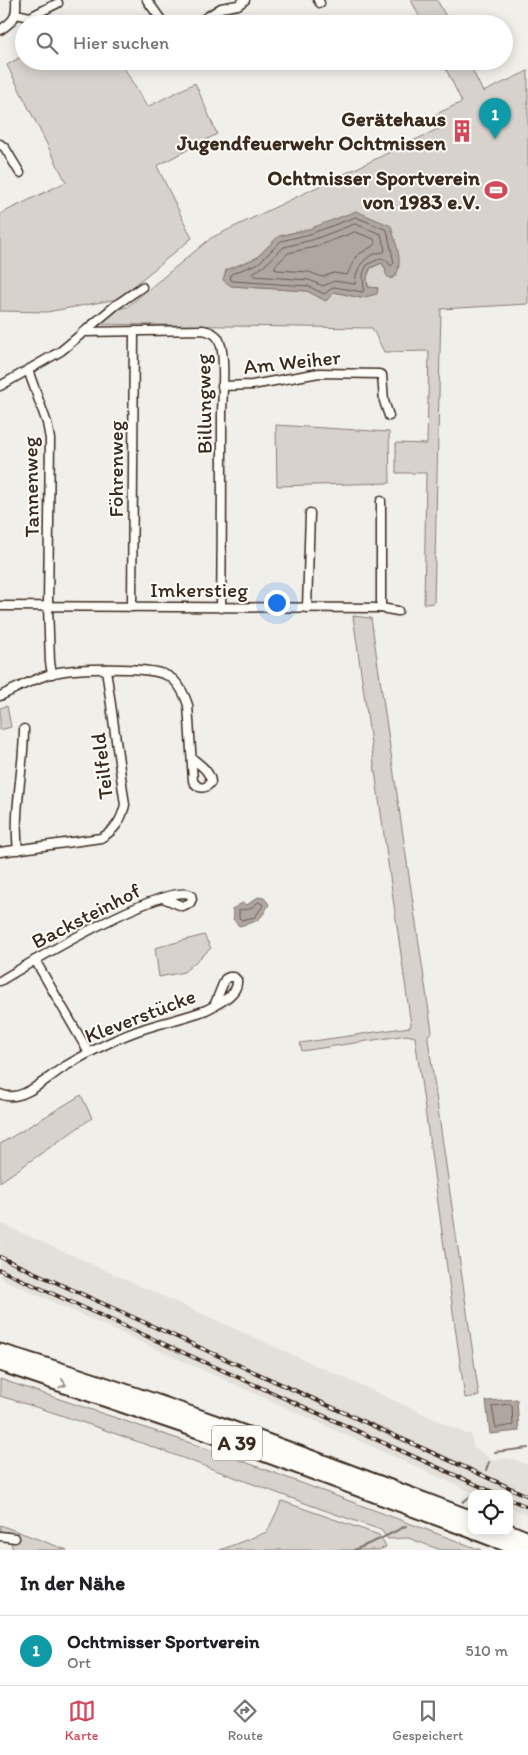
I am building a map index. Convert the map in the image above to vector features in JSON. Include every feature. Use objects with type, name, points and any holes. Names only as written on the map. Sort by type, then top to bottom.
[{"type":"highway","name":"A 39","points":[[0,1352],[208,1421],[468,1517]]},
{"type":"highway","name":"A 39","points":[[0,1363],[231,1441],[468,1529]]},
{"type":"highway","points":[[513,1534],[528,1540]]},
{"type":"highway","name":"A 39","points":[[484,1535],[524,1550]]},
{"type":"street","points":[[16,0],[16,14],[20,15]]},
{"type":"street","points":[[147,0],[158,15]]},
{"type":"street","points":[[210,15],[221,8],[238,5],[245,0]]},
{"type":"street","points":[[36,15],[58,3]]},
{"type":"street","points":[[0,30],[11,23],[15,16]]},
{"type":"street","points":[[0,144],[5,148],[20,172]]},
{"type":"street","points":[[0,386],[61,351],[116,305],[142,287]]},
{"type":"street","name":"Billungweg","points":[[83,332],[203,330],[211,332],[216,336],[222,349],[221,608]]},
{"type":"street","name":"Föhrenweg","points":[[132,607],[134,331]]},
{"type":"street","name":"Tannenweg","points":[[28,370],[47,423],[50,439],[48,606],[52,674]]},
{"type":"street","name":"Am Weiher","points":[[222,386],[252,385],[320,374],[379,374],[384,380],[384,401],[390,416]]},
{"type":"street","points":[[381,501],[381,608]]},
{"type":"street","points":[[307,608],[310,513]]},
{"type":"street","name":"Imkerstieg","points":[[0,606],[381,608],[398,611]]},
{"type":"street","points":[[0,696],[52,674],[106,669],[156,672],[167,675],[177,684],[184,694],[188,705],[192,758]]},
{"type":"street","name":"Teilfeld","points":[[0,852],[101,838],[119,824],[125,805],[106,669]]},
{"type":"street","points":[[18,850],[16,822],[24,753],[24,729]]},
{"type":"street","name":"Backsteinhof","points":[[0,981],[118,915],[163,898]]},
{"type":"street","points":[[35,960],[90,1053]]},
{"type":"street","name":"Kleverstücke","points":[[0,1094],[10,1097],[20,1096],[90,1053],[143,1029],[195,1014],[214,1006]]},
{"type":"street","points":[[0,1536],[15,1538]]},
{"type":"shaded area","points":[[411,0],[437,0],[445,15],[418,15]]},
{"type":"shaded area","points":[[15,60],[15,70],[125,70],[147,107],[195,83],[217,134],[157,166],[192,238],[118,299],[47,312],[0,311],[0,214],[66,182],[7,65]]},
{"type":"shaded area","points":[[446,70],[472,70],[483,92],[528,71],[528,304],[441,309],[434,603],[424,604],[426,473],[396,473],[396,443],[427,444],[429,351],[384,352],[372,328],[86,324],[116,309],[127,307],[211,238],[440,128],[434,115],[462,102]],"holes":[[[309,229],[399,266],[396,276],[390,279],[382,263],[371,268],[367,277],[368,287],[378,288],[361,298],[334,292],[326,301],[307,291],[231,286],[227,270],[256,258],[279,236]]]},
{"type":"shaded area","points":[[276,425],[389,432],[390,483],[277,486]]},
{"type":"shaded area","points":[[353,616],[371,618],[432,1032],[428,1035],[428,1039],[479,1396],[465,1398],[415,1037],[407,1035],[302,1051],[300,1043],[410,1027],[411,1025]]},
{"type":"shaded area","points":[[7,706],[11,727],[0,730],[0,708]]},
{"type":"shaded area","points":[[204,935],[211,948],[184,972],[159,977],[155,948]]},
{"type":"shaded area","points":[[81,1095],[92,1118],[0,1182],[0,1144]]},
{"type":"shaded area","points":[[0,1223],[466,1434],[471,1433],[473,1446],[493,1461],[506,1458],[528,1465],[528,1515],[513,1509],[513,1490],[468,1490],[0,1278]]},
{"type":"shaded area","points":[[0,1379],[226,1455],[481,1550],[441,1550],[408,1538],[388,1539],[381,1530],[96,1427],[0,1396]]},
{"type":"shaded area","points":[[282,1501],[379,1535],[386,1547],[379,1550],[220,1550],[267,1532]]},
{"type":"shaded area","points":[[0,1525],[67,1550],[13,1550],[8,1532],[0,1532]]},
{"type":"water","points":[[356,211],[391,226],[397,246],[399,267],[393,278],[387,276],[386,269],[382,263],[370,268],[367,277],[368,287],[378,288],[377,294],[361,298],[334,292],[326,301],[307,291],[231,286],[223,280],[226,270],[256,258],[279,236],[309,229]]},
{"type":"water","points":[[258,897],[264,898],[269,904],[263,914],[254,922],[239,926],[233,919],[232,909],[242,903],[247,905]]},
{"type":"water","points":[[517,1399],[519,1431],[490,1434],[486,1401]]},
{"type":"waterway","points":[[495,1452],[528,1448]]},
{"type":"waterway","points":[[486,1470],[489,1462]]},
{"type":"waterway","points":[[463,1502],[468,1498]]},
{"type":"waterway","points":[[354,1550],[406,1526]]},
{"type":"railway","points":[[0,1257],[528,1496]]},
{"type":"railway","points":[[0,1270],[488,1490]]},
{"type":"railway","points":[[513,1501],[528,1507]]},
{"type":"place","name":"Gerätehaus Jugendfeuerwehr Ochtmissen","points":[[462,131]]},
{"type":"place","name":"Ochtmisser Sportverein","points":[[495,139]]},
{"type":"place","name":"Ochtmisser Sportverein von 1983 e.V.","points":[[496,190]]}]
